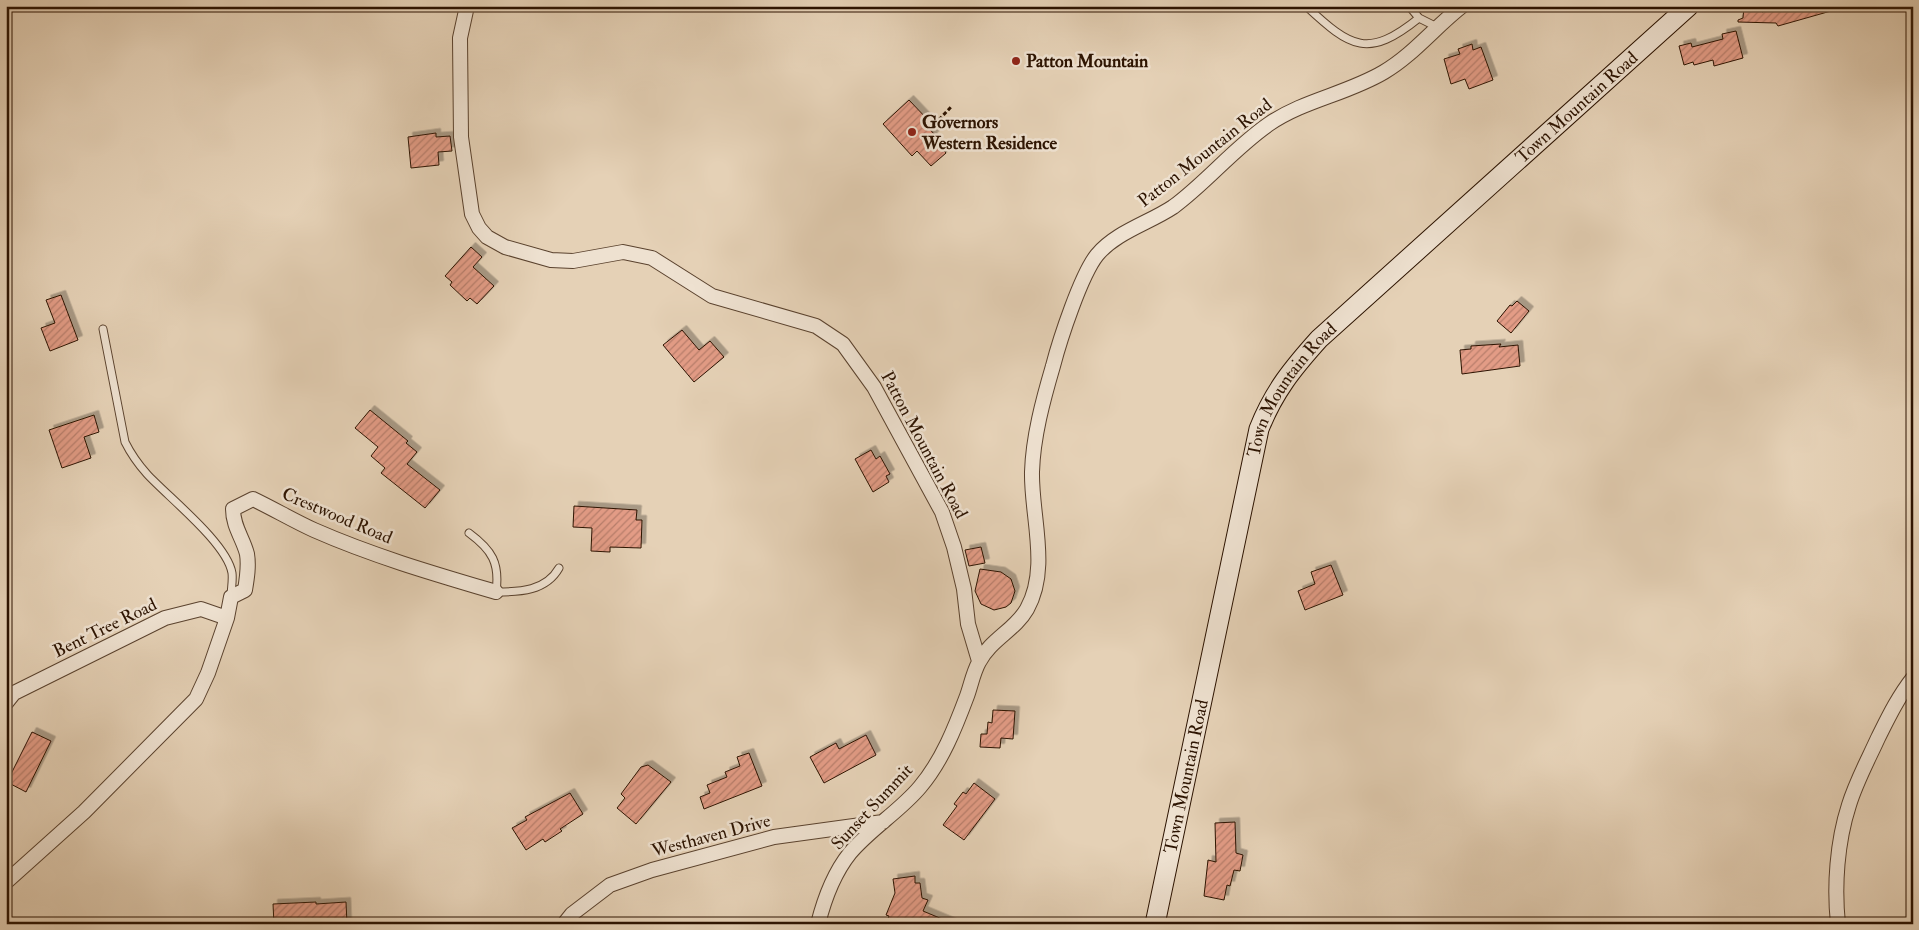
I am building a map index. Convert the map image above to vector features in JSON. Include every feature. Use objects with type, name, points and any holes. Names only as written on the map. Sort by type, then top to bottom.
[{"type":"main road","name":"Town Mountain Road","points":[[1155,924],[1259,428],[1269,404],[1280,386],[1319,339],[1689,6]]},
{"type":"street","name":"Patton Mountain Road","points":[[467,6],[460,38],[461,137],[472,214],[479,228],[487,237],[505,247],[551,260],[573,261],[623,252],[652,258],[712,296],[816,326],[843,344],[874,387],[942,512],[954,547],[964,589],[968,624],[979,661]]},
{"type":"street","name":"Patton Mountain Road","points":[[979,661],[991,645],[1020,619],[1033,595],[1038,551],[1032,471],[1038,427],[1053,365],[1086,273],[1094,258],[1117,237],[1156,218],[1187,196],[1248,140],[1272,122],[1311,102],[1336,94],[1385,71],[1403,60],[1462,6]]},
{"type":"street","name":"Crestwood Road","points":[[231,597],[245,590],[248,568],[246,554],[233,521],[233,509],[253,498],[313,530],[430,573],[496,592]]},
{"type":"street","points":[[6,882],[84,812],[196,699],[208,673],[227,618],[231,597]]},
{"type":"street","name":"Bent Tree Road","points":[[6,703],[14,693],[165,618],[201,609],[227,618]]},
{"type":"street","name":"Sunset Summit","points":[[818,924],[825,897],[849,854],[920,788],[935,767],[950,736],[979,661]]},
{"type":"street","points":[[1838,924],[1836,904],[1840,848],[1848,806],[1893,708],[1913,678]]},
{"type":"street","name":"Westhaven Drive","points":[[564,924],[572,914],[610,885],[652,870],[774,837],[883,822]]},
{"type":"lane","points":[[1306,6],[1345,36],[1367,45],[1384,42],[1419,18]]},
{"type":"lane","points":[[1409,6],[1419,18],[1438,27]]},
{"type":"lane","points":[[102,329],[125,442],[147,474],[172,497],[219,549],[232,573],[231,597]]},
{"type":"lane","points":[[470,533],[488,546],[493,557],[498,578],[496,592],[517,592],[538,588],[553,578],[558,568]]},
{"type":"path","points":[[930,129],[952,106]]},
{"type":"building","points":[[1744,6],[1762,7],[1762,12],[1781,6],[1838,6],[1838,9],[1778,26],[1776,23],[1738,22],[1738,20],[1743,18]]},
{"type":"building","points":[[1736,31],[1743,58],[1714,66],[1713,60],[1694,65],[1693,62],[1684,65],[1679,46],[1691,43],[1692,47],[1723,39],[1722,34]]},
{"type":"building","points":[[1472,44],[1473,50],[1481,47],[1493,80],[1469,89],[1465,79],[1451,84],[1444,59],[1460,54],[1458,49]]},
{"type":"building","name":"Governors Western Residence","points":[[909,100],[929,121],[925,124],[935,135],[932,137],[946,153],[931,166],[917,151],[912,156],[883,124]]},
{"type":"building","points":[[436,133],[436,137],[450,136],[452,151],[438,152],[439,165],[411,168],[408,137]]},
{"type":"building","points":[[471,247],[482,257],[473,267],[494,286],[477,304],[470,298],[467,301],[450,285],[452,282],[445,276]]},
{"type":"building","points":[[61,295],[78,340],[50,351],[41,328],[55,323],[46,300]]},
{"type":"building","points":[[1517,301],[1529,311],[1511,333],[1497,321],[1510,305],[1512,306]]},
{"type":"building","points":[[682,330],[699,350],[710,341],[724,357],[694,382],[663,345]]},
{"type":"building","points":[[1501,344],[1499,347],[1518,345],[1520,366],[1462,374],[1460,350],[1471,349],[1471,346]]},
{"type":"building","points":[[370,410],[408,441],[406,443],[417,452],[407,464],[440,490],[425,508],[381,473],[385,468],[371,456],[378,447],[355,428]]},
{"type":"building","points":[[94,415],[99,432],[84,437],[91,458],[62,468],[49,430]]},
{"type":"building","points":[[871,450],[876,459],[880,456],[890,474],[886,476],[889,482],[873,492],[855,459]]},
{"type":"building","points":[[574,506],[637,510],[636,520],[642,520],[641,548],[610,547],[610,552],[591,551],[592,528],[573,527]]},
{"type":"building","points":[[981,547],[985,563],[969,566],[965,550]]},
{"type":"building","points":[[1331,565],[1343,595],[1305,610],[1298,591],[1315,584],[1311,572]]},
{"type":"building","points":[[980,569],[1001,572],[1011,579],[1015,591],[1011,603],[1006,607],[994,610],[981,604],[975,591]]},
{"type":"building","points":[[993,710],[1015,711],[1013,739],[1001,738],[1000,748],[980,747],[981,734],[987,734],[988,722],[992,723]]},
{"type":"building","points":[[32,732],[51,741],[26,792],[7,782]]},
{"type":"building","points":[[866,735],[876,755],[824,783],[810,757],[836,743],[839,749]]},
{"type":"building","points":[[749,753],[762,786],[704,809],[700,797],[710,793],[707,785],[727,777],[725,772],[740,766],[737,757]]},
{"type":"building","points":[[648,765],[671,782],[636,824],[617,808],[625,798],[621,794],[641,767]]},
{"type":"building","points":[[974,783],[995,799],[964,840],[943,825],[957,806],[954,804],[963,792],[966,794]]},
{"type":"building","points":[[570,793],[583,814],[560,829],[562,831],[545,842],[543,839],[526,850],[512,828],[527,820],[525,817]]},
{"type":"building","points":[[1235,822],[1236,853],[1243,855],[1240,871],[1234,870],[1230,886],[1227,885],[1224,900],[1204,896],[1208,860],[1216,862],[1215,823]]},
{"type":"building","points":[[915,876],[915,883],[920,883],[922,898],[928,900],[923,911],[954,924],[886,924],[889,916],[886,915],[895,893],[893,879]]},
{"type":"building","points":[[316,902],[316,904],[346,902],[347,924],[274,924],[273,904]]},
{"type":"place","name":"Patton Mountain","points":[[1016,61]]},
{"type":"place","name":"Governors Western Residence","points":[[912,132]]}]
